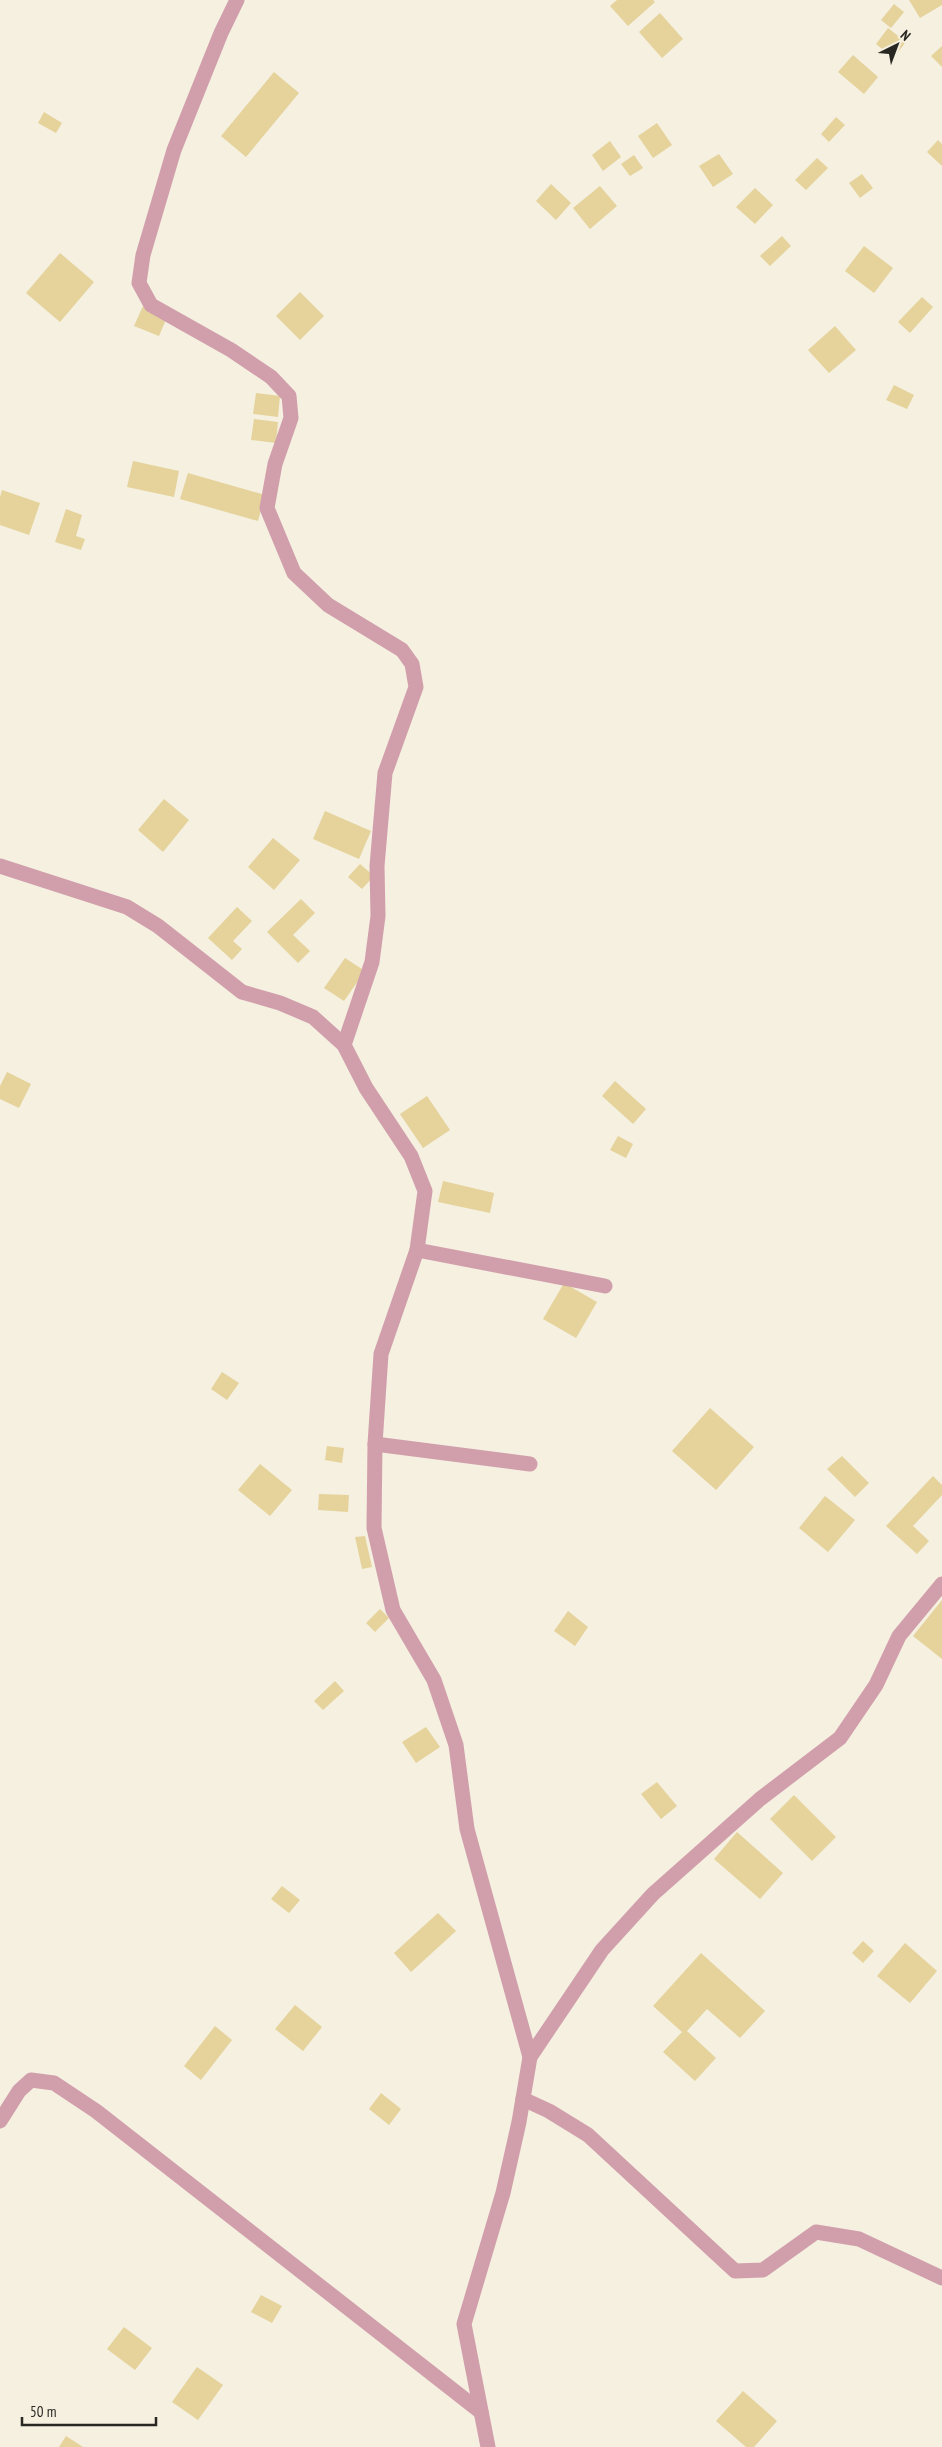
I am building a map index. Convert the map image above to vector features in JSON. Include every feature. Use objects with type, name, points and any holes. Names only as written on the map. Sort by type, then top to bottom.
[{"type":"street","points":[[237,0],[221,33],[174,150],[143,254],[139,283],[151,305],[231,350],[271,376],[289,396],[292,418],[275,464],[267,508],[294,573],[328,605],[402,650],[412,664],[416,686],[385,773],[377,866],[378,916],[372,962],[344,1045]]},
{"type":"street","points":[[0,866],[70,891],[127,907],[158,926],[242,992],[280,1002],[313,1017],[344,1045],[366,1088],[411,1156],[425,1191],[417,1250],[381,1354],[375,1444],[374,1528],[393,1610],[434,1680],[456,1745],[467,1829],[530,2057]]},
{"type":"street","points":[[417,1250],[606,1286]]},
{"type":"street","points":[[375,1444],[530,1464]]},
{"type":"street","points":[[488,2447],[464,2324],[503,2193],[530,2057],[602,1950],[653,1894],[760,1799],[840,1738],[876,1685],[899,1636],[942,1584]]},
{"type":"street","points":[[0,2121],[19,2091],[31,2080],[54,2083],[96,2111],[480,2412]]},
{"type":"street","points":[[523,2099],[549,2111],[588,2135],[735,2271],[763,2270],[816,2232],[859,2239],[942,2278]]},
{"type":"building","points":[[617,0],[653,0],[655,2],[628,26],[610,6]]},
{"type":"building","points":[[909,0],[942,0],[942,5],[920,18]]},
{"type":"building","points":[[894,4],[904,12],[891,28],[881,20]]},
{"type":"building","points":[[660,13],[683,39],[662,58],[639,32]]},
{"type":"building","points":[[888,28],[906,42],[893,58],[876,44]]},
{"type":"building","points":[[942,46],[942,67],[931,56]]},
{"type":"building","points":[[853,55],[878,77],[864,94],[838,72]]},
{"type":"building","points":[[274,72],[299,93],[246,157],[221,136]]},
{"type":"building","points":[[44,112],[62,123],[56,133],[38,123]]},
{"type":"building","points":[[836,117],[845,125],[829,142],[821,134]]},
{"type":"building","points":[[657,123],[672,145],[653,158],[638,136]]},
{"type":"building","points":[[938,140],[942,144],[942,166],[927,152]]},
{"type":"building","points":[[610,141],[621,157],[603,171],[592,155]]},
{"type":"building","points":[[719,154],[733,174],[713,187],[699,166]]},
{"type":"building","points":[[634,155],[643,168],[630,176],[621,164]]},
{"type":"building","points":[[817,158],[828,168],[806,190],[795,180]]},
{"type":"building","points":[[862,174],[873,188],[860,198],[849,183]]},
{"type":"building","points":[[551,184],[571,203],[556,220],[536,201]]},
{"type":"building","points":[[600,186],[617,206],[590,229],[573,208]]},
{"type":"building","points":[[755,188],[773,205],[755,224],[736,207]]},
{"type":"building","points":[[782,236],[791,246],[770,266],[760,256]]},
{"type":"building","points":[[864,246],[893,268],[874,293],[845,271]]},
{"type":"building","points":[[60,253],[94,282],[60,322],[26,293]]},
{"type":"building","points":[[300,292],[324,316],[300,340],[276,316]]},
{"type":"building","points":[[922,297],[933,307],[910,333],[898,322]]},
{"type":"building","points":[[143,306],[167,317],[159,336],[134,326]]},
{"type":"building","points":[[835,326],[856,350],[829,373],[808,350]]},
{"type":"building","points":[[894,385],[914,395],[907,409],[886,400]]},
{"type":"building","points":[[256,393],[280,396],[278,417],[253,414]]},
{"type":"building","points":[[254,419],[278,422],[276,443],[251,440]]},
{"type":"building","points":[[133,461],[179,471],[174,497],[127,487]]},
{"type":"building","points":[[188,473],[265,495],[258,521],[180,499]]},
{"type":"building","points":[[2,490],[40,503],[29,535],[0,525],[0,497]]},
{"type":"building","points":[[66,509],[82,515],[76,536],[85,539],[81,550],[55,542]]},
{"type":"building","points":[[164,799],[189,820],[163,852],[138,830]]},
{"type":"building","points":[[325,811],[371,831],[359,859],[313,839]]},
{"type":"building","points":[[273,838],[300,860],[274,890],[248,867]]},
{"type":"building","points":[[360,864],[374,876],[362,889],[348,877]]},
{"type":"building","points":[[301,899],[315,913],[293,935],[310,951],[298,963],[267,932]]},
{"type":"building","points":[[237,907],[252,921],[233,941],[242,949],[232,960],[208,938]]},
{"type":"building","points":[[345,958],[365,971],[344,1001],[324,988]]},
{"type":"building","points":[[7,1072],[31,1084],[19,1108],[0,1099],[0,1086]]},
{"type":"building","points":[[615,1081],[646,1109],[633,1124],[602,1096]]},
{"type":"building","points":[[427,1096],[450,1130],[423,1148],[400,1114]]},
{"type":"building","points":[[618,1136],[633,1144],[626,1158],[610,1150]]},
{"type":"building","points":[[443,1181],[494,1193],[490,1213],[438,1202]]},
{"type":"building","points":[[564,1283],[597,1302],[576,1338],[543,1319]]},
{"type":"building","points":[[222,1372],[239,1383],[227,1400],[211,1389]]},
{"type":"building","points":[[710,1408],[754,1447],[716,1490],[672,1451]]},
{"type":"building","points":[[327,1446],[344,1448],[342,1463],[325,1460]]},
{"type":"building","points":[[842,1456],[869,1483],[855,1497],[827,1469]]},
{"type":"building","points":[[260,1464],[292,1490],[270,1516],[238,1490]]},
{"type":"building","points":[[933,1476],[942,1485],[942,1495],[913,1526],[929,1541],[917,1554],[886,1526]]},
{"type":"building","points":[[319,1494],[349,1495],[348,1512],[318,1510]]},
{"type":"building","points":[[825,1496],[855,1520],[828,1552],[799,1528]]},
{"type":"building","points":[[365,1536],[372,1567],[362,1569],[355,1537]]},
{"type":"building","points":[[942,1600],[942,1659],[913,1636]]},
{"type":"building","points":[[380,1609],[389,1618],[375,1632],[366,1623]]},
{"type":"building","points":[[568,1611],[588,1627],[575,1646],[554,1631]]},
{"type":"building","points":[[335,1681],[344,1691],[323,1710],[314,1701]]},
{"type":"building","points":[[426,1727],[440,1747],[416,1763],[402,1742]]},
{"type":"building","points":[[657,1782],[677,1806],[661,1819],[641,1794]]},
{"type":"building","points":[[794,1795],[836,1837],[812,1861],[770,1819]]},
{"type":"building","points":[[737,1832],[783,1873],[760,1899],[714,1859]]},
{"type":"building","points":[[282,1886],[300,1900],[289,1913],[271,1899]]},
{"type":"building","points":[[438,1913],[456,1931],[411,1972],[394,1953]]},
{"type":"building","points":[[863,1941],[874,1951],[863,1963],[852,1953]]},
{"type":"building","points":[[905,1943],[937,1971],[910,2003],[877,1976]]},
{"type":"building","points":[[701,1953],[765,2011],[740,2038],[707,2009],[687,2031],[716,2058],[695,2081],[663,2052],[682,2032],[653,2006]]},
{"type":"building","points":[[295,2005],[322,2027],[303,2051],[275,2029]]},
{"type":"building","points":[[215,2026],[232,2040],[201,2080],[184,2066]]},
{"type":"building","points":[[381,2093],[401,2109],[389,2125],[369,2109]]},
{"type":"building","points":[[261,2295],[282,2306],[272,2323],[251,2312]]},
{"type":"building","points":[[124,2327],[152,2348],[135,2370],[107,2349]]},
{"type":"building","points":[[197,2367],[223,2385],[198,2420],[172,2402]]},
{"type":"building","points":[[743,2391],[777,2421],[754,2447],[746,2447],[716,2421]]},
{"type":"building","points":[[66,2436],[83,2447],[59,2447]]}]
